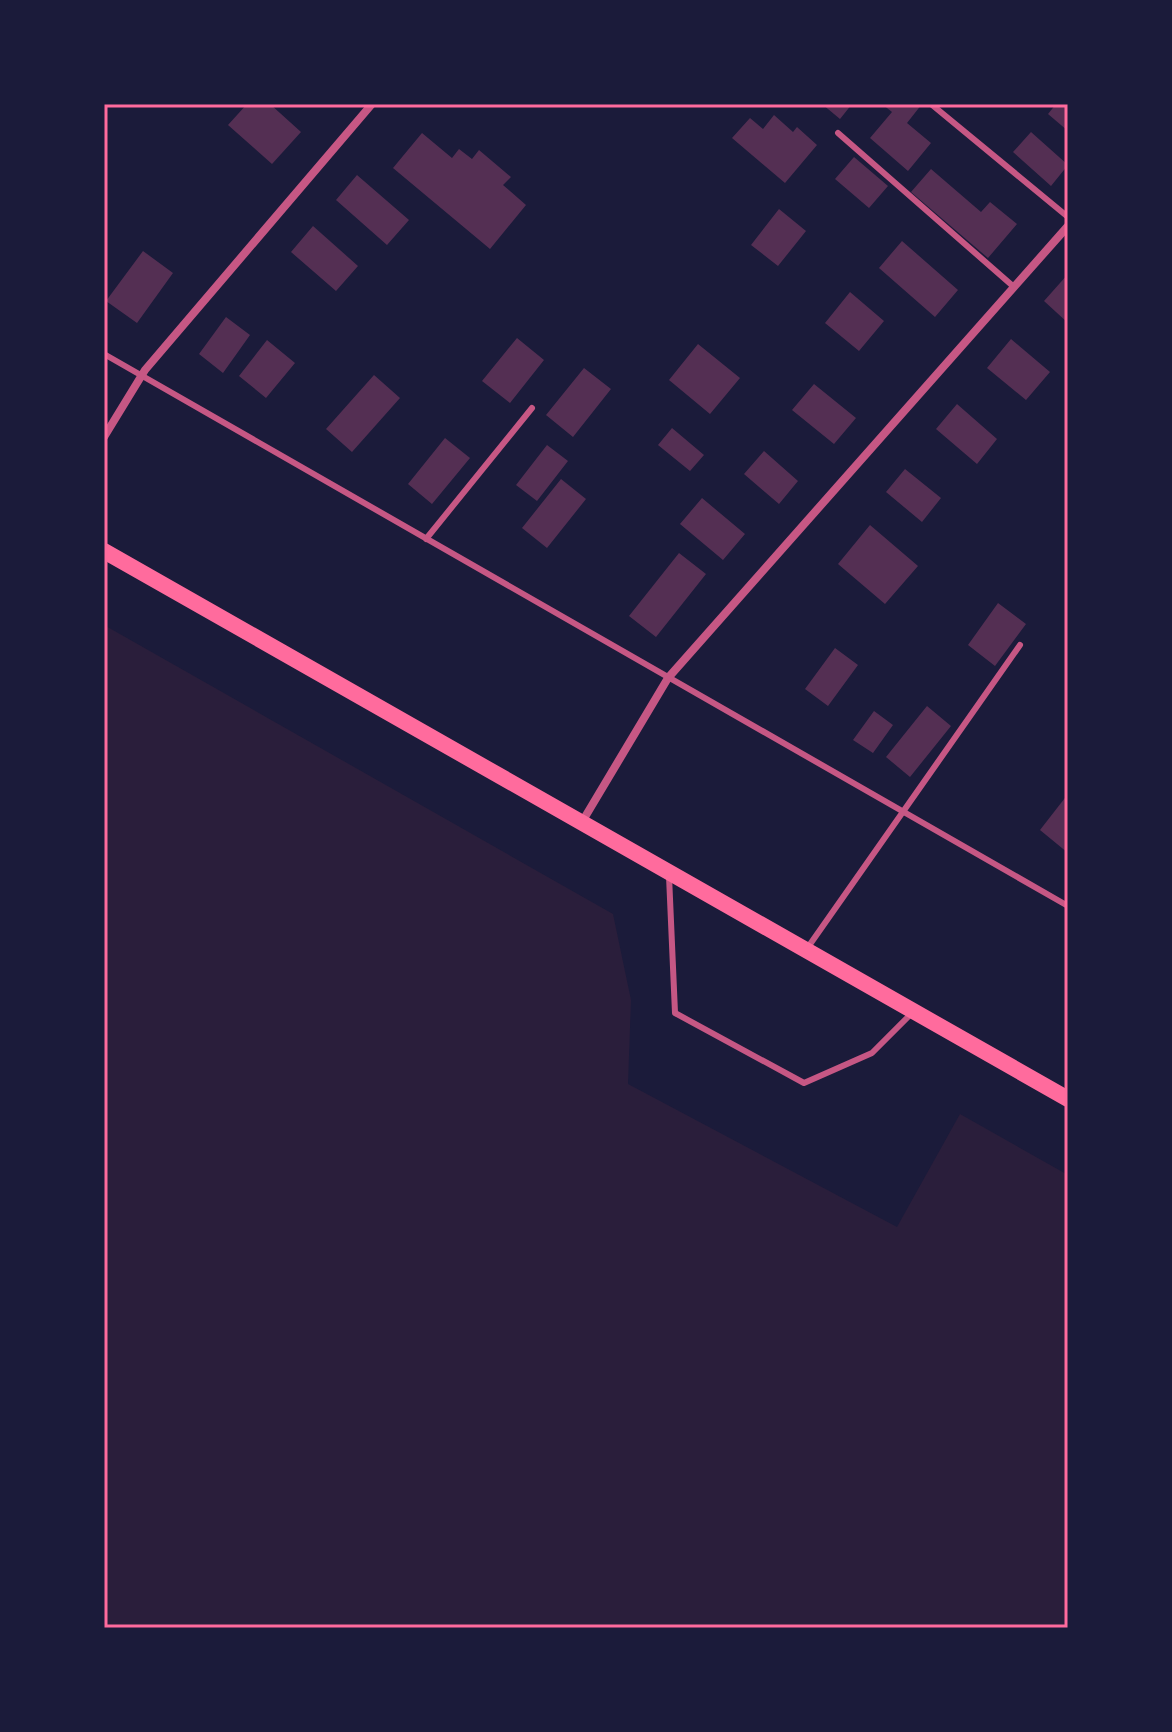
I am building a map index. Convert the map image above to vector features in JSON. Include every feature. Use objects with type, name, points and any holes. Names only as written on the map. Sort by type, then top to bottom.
[{"type":"main road","points":[[104,551],[1068,1099]]},
{"type":"street","points":[[104,437],[141,376],[372,104]]},
{"type":"street","points":[[581,822],[668,678],[1068,226]]},
{"type":"lane","points":[[931,104],[1068,217]]},
{"type":"lane","points":[[838,133],[1014,287]]},
{"type":"lane","points":[[104,354],[1068,906]]},
{"type":"lane","points":[[426,539],[532,408]]},
{"type":"lane","points":[[806,950],[1020,645]]},
{"type":"lane","points":[[669,872],[675,1013],[804,1083],[872,1053],[913,1011]]},
{"type":"shaded area","points":[[104,625],[613,914],[631,1000],[628,1084],[897,1227],[960,1114],[1068,1175],[1068,1628],[104,1628]]},
{"type":"building","points":[[247,104],[270,104],[301,132],[272,164],[228,125]]},
{"type":"building","points":[[822,104],[852,104],[840,119]]},
{"type":"building","points":[[882,104],[922,104],[907,123],[931,143],[908,171],[870,138],[892,112]]},
{"type":"building","points":[[1056,104],[1068,104],[1068,131],[1048,114]]},
{"type":"building","points":[[774,115],[793,132],[797,127],[817,145],[785,183],[732,138],[750,118],[763,129]]},
{"type":"building","points":[[1031,132],[1068,165],[1051,186],[1013,152]]},
{"type":"building","points":[[422,133],[452,158],[459,149],[472,159],[479,150],[511,177],[503,185],[526,205],[490,249],[393,168]]},
{"type":"building","points":[[854,157],[888,186],[869,208],[835,179]]},
{"type":"building","points":[[931,169],[981,212],[990,202],[1017,224],[988,258],[911,192]]},
{"type":"building","points":[[357,175],[409,220],[387,245],[336,200]]},
{"type":"building","points":[[779,209],[806,231],[778,266],[751,245]]},
{"type":"building","points":[[313,226],[358,266],[336,291],[291,252]]},
{"type":"building","points":[[902,241],[958,290],[935,317],[879,268]]},
{"type":"building","points":[[143,251],[173,273],[137,323],[106,301]]},
{"type":"building","points":[[1068,274],[1068,323],[1044,301]]},
{"type":"building","points":[[850,292],[884,321],[859,351],[825,323]]},
{"type":"building","points":[[226,317],[250,335],[223,373],[199,354]]},
{"type":"building","points":[[517,338],[544,360],[510,403],[482,381]]},
{"type":"building","points":[[1011,339],[1050,372],[1026,400],[987,368]]},
{"type":"building","points":[[267,340],[295,363],[266,398],[239,376]]},
{"type":"building","points":[[698,344],[740,378],[710,414],[669,380]]},
{"type":"building","points":[[584,368],[611,389],[573,437],[546,415]]},
{"type":"building","points":[[374,375],[400,398],[352,452],[326,429]]},
{"type":"building","points":[[814,384],[856,418],[834,444],[792,410]]},
{"type":"building","points":[[957,404],[997,439],[977,464],[936,429]]},
{"type":"building","points":[[672,428],[704,455],[690,471],[658,445]]},
{"type":"building","points":[[445,438],[470,458],[432,504],[408,484]]},
{"type":"building","points":[[547,445],[568,461],[537,501],[516,485]]},
{"type":"building","points":[[764,451],[798,481],[779,504],[744,474]]},
{"type":"building","points":[[905,469],[941,498],[922,522],[886,492]]},
{"type":"building","points":[[561,479],[586,499],[547,548],[522,528]]},
{"type":"building","points":[[702,498],[745,534],[723,560],[680,524]]},
{"type":"building","points":[[870,525],[918,566],[885,604],[838,564]]},
{"type":"building","points":[[679,553],[706,574],[656,637],[629,616]]},
{"type":"building","points":[[998,603],[1026,624],[995,666],[968,645]]},
{"type":"building","points":[[835,648],[858,665],[828,706],[805,689]]},
{"type":"building","points":[[927,706],[951,726],[910,777],[886,757]]},
{"type":"building","points":[[874,711],[893,725],[873,753],[853,740]]},
{"type":"building","points":[[1068,794],[1068,853],[1040,830]]}]
